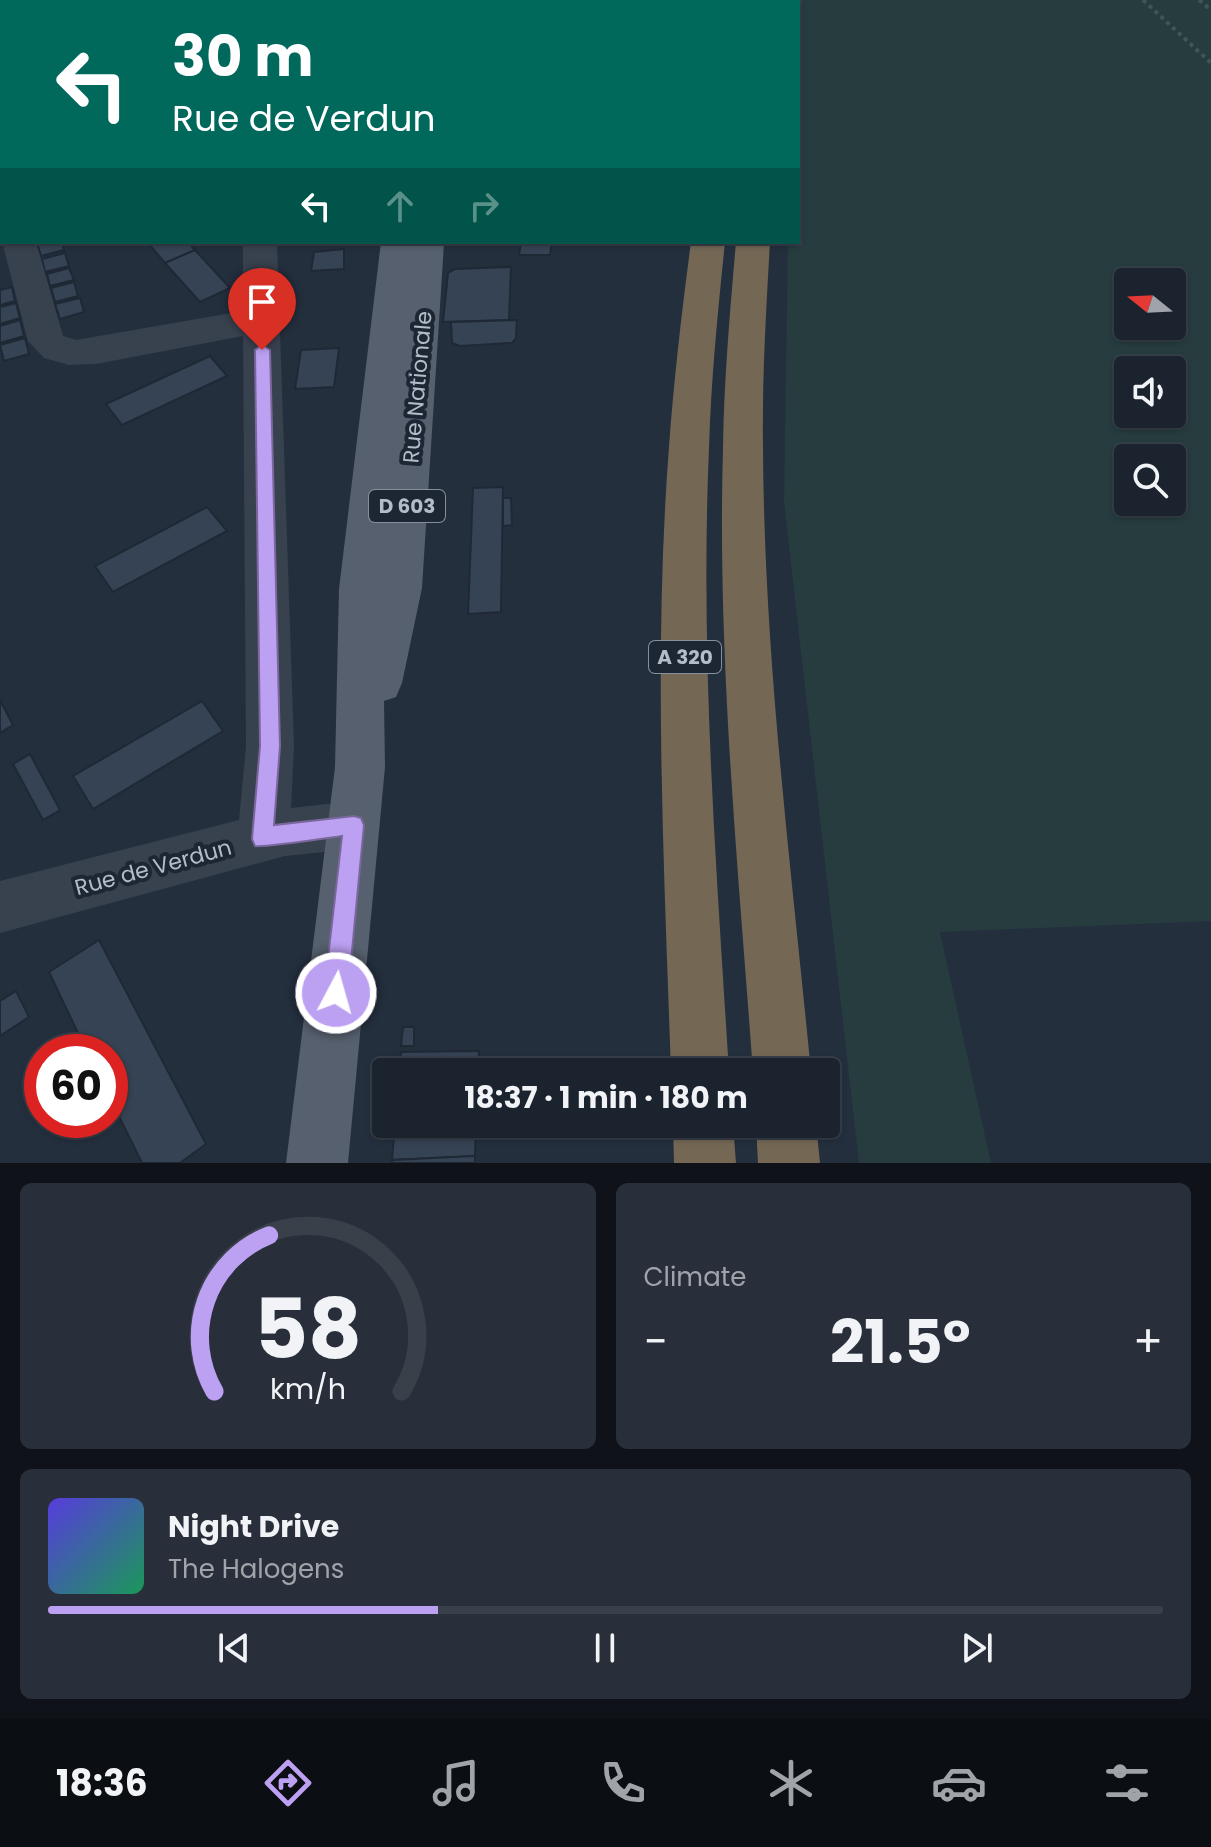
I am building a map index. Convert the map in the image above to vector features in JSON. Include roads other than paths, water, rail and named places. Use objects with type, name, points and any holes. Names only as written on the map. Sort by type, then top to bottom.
[{"type":"highway","name":"A 320","points":[[699,1058],[689,839],[684,604],[693,390],[708,244]]},
{"type":"highway","name":"A 320","points":[[753,244],[744,396],[746,602],[754,739],[781,1058]]},
{"type":"highway","points":[[704,1138],[705,1163]]},
{"type":"highway","points":[[787,1138],[789,1163]]},
{"type":"main road","name":"Rue Nationale","points":[[317,1163],[360,767],[361,589],[398,244]]},
{"type":"main road","name":"Rue Nationale","points":[[360,767],[400,588],[427,244]]},
{"type":"street","points":[[20,244],[46,341],[54,350],[71,354],[96,351],[262,320]]},
{"type":"street","points":[[260,244],[270,746],[263,839]]},
{"type":"street","name":"Rue de Verdun","points":[[0,907],[285,832],[354,825]]}]
